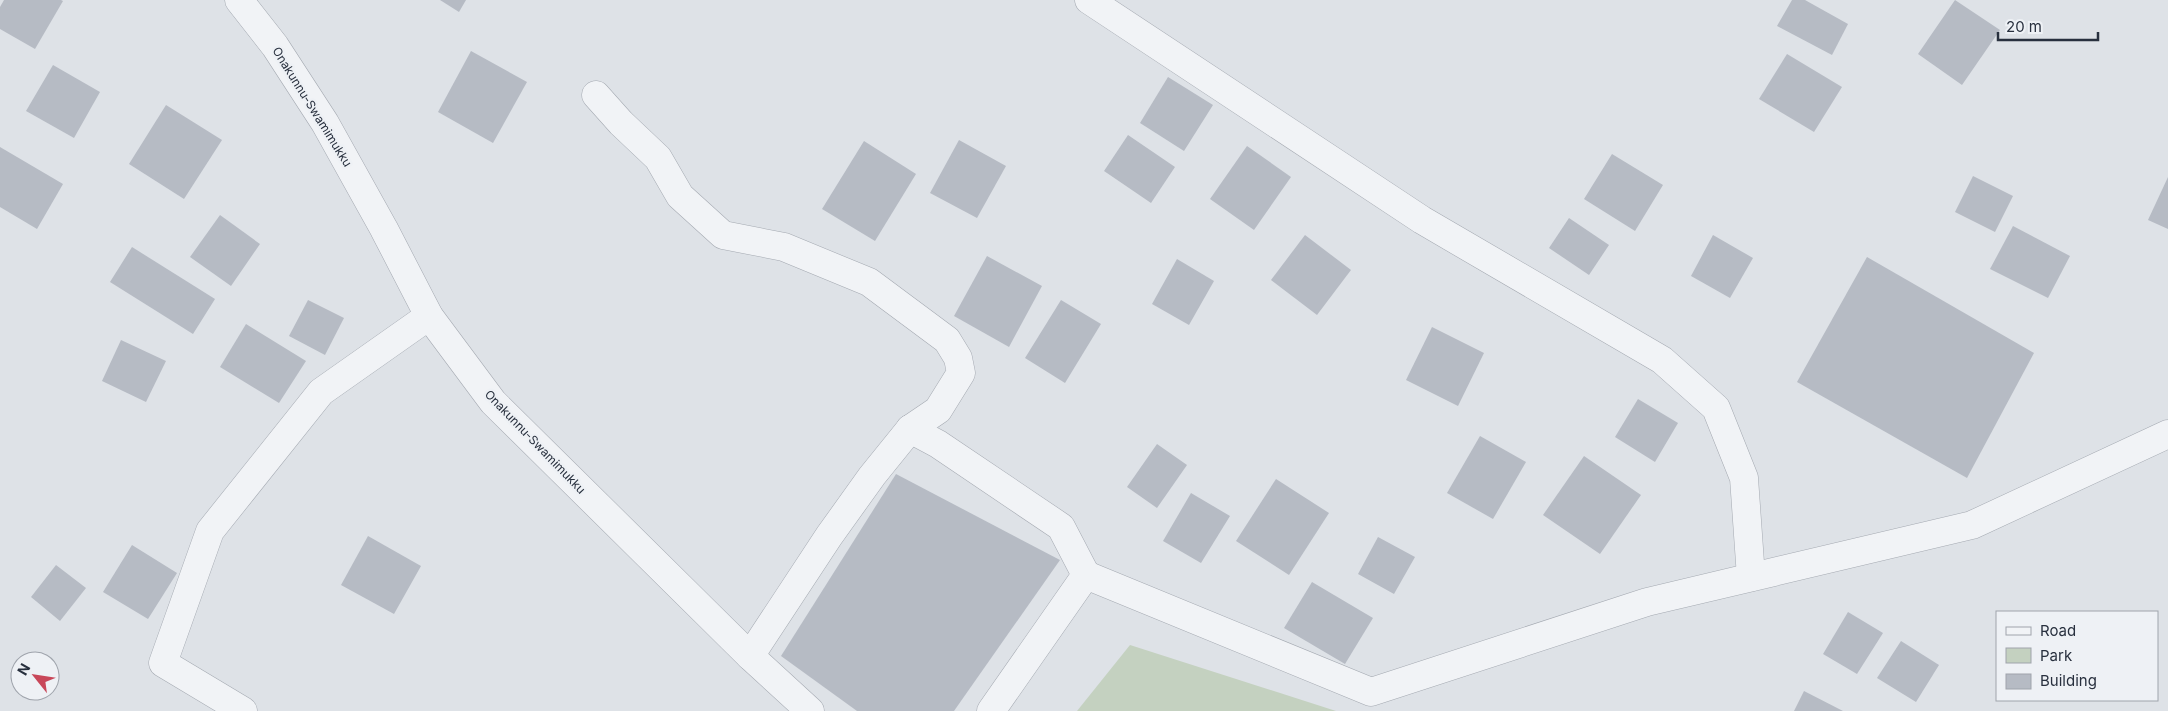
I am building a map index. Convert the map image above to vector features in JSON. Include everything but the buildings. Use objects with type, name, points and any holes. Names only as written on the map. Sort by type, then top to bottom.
[{"type":"street","name":"Onakunnu-Swamimukku","points":[[238,0],[275,46],[325,123],[384,229],[429,316],[492,402],[750,656],[810,711]]},
{"type":"street","points":[[1090,0],[1422,220],[1662,360],[1716,408],[1744,478],[1751,577]]},
{"type":"street","points":[[596,95],[620,123],[658,158],[680,196],[722,235],[784,247],[869,282],[947,340],[958,358],[961,372],[938,410],[910,429],[872,476],[829,536],[750,656]]},
{"type":"street","points":[[244,711],[164,663],[210,532],[321,392],[429,316]]},
{"type":"street","points":[[910,429],[938,444],[1060,527],[1086,575],[1372,692],[1647,602],[1972,525],[2168,434]]},
{"type":"street","points":[[991,711],[1086,575]]},
{"type":"green space","points":[[1130,645],[1336,711],[1077,711]]}]
